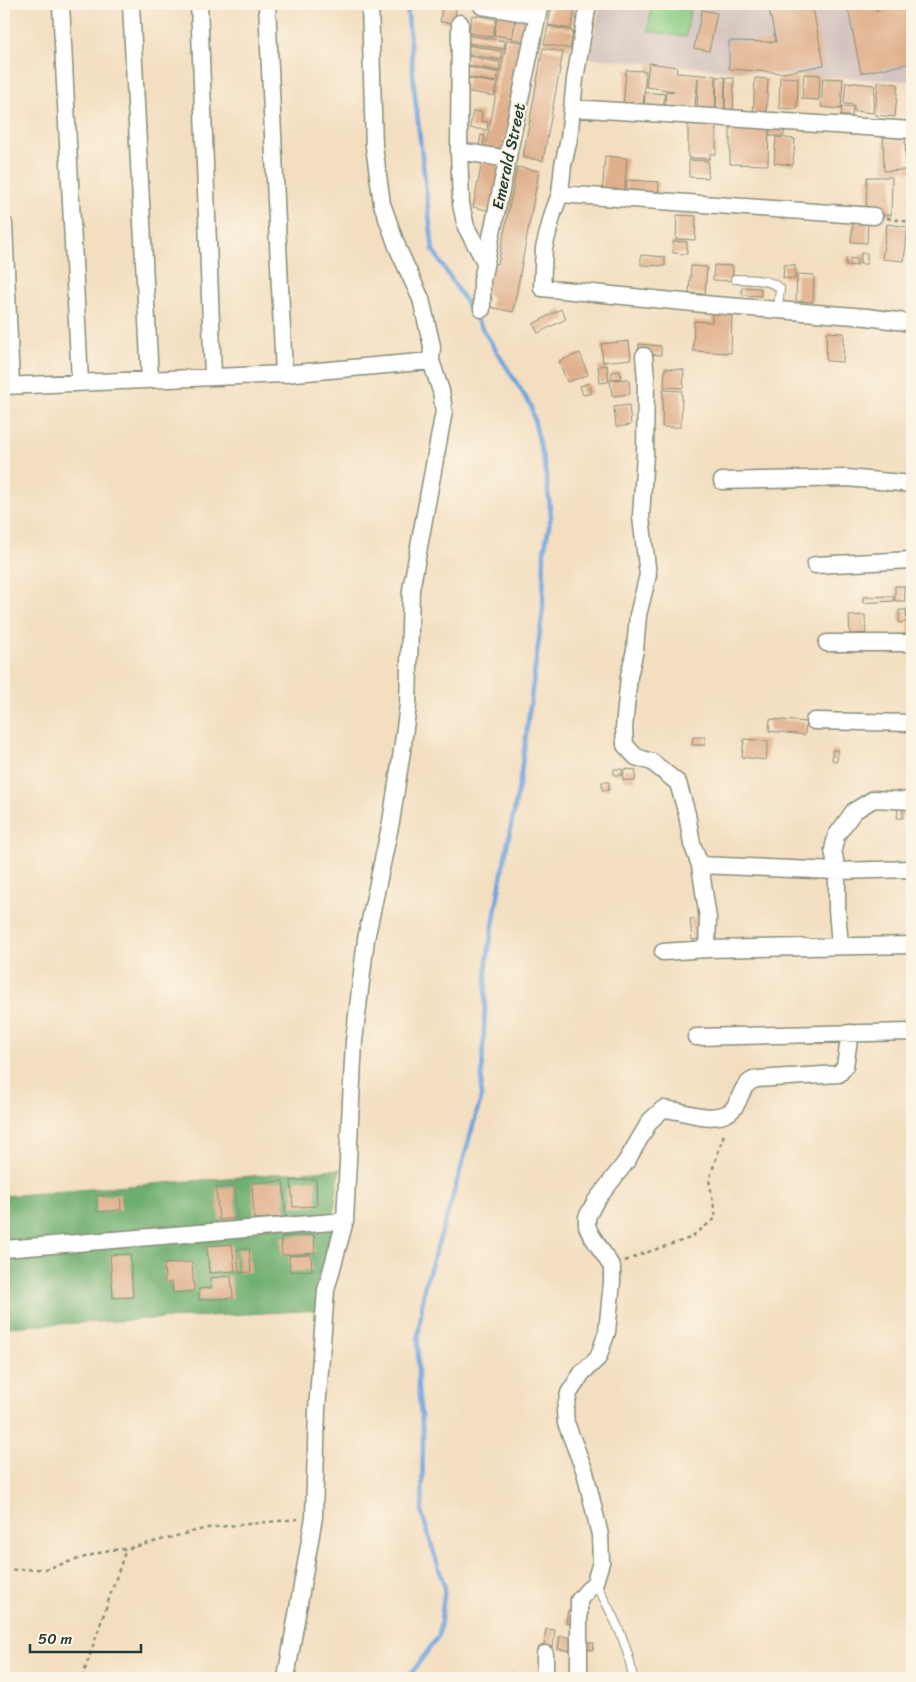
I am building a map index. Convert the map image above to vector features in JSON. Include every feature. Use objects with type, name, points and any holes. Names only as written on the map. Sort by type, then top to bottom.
[{"type":"street","points":[[60,4],[80,382]]},
{"type":"street","points":[[131,4],[150,380]]},
{"type":"street","points":[[199,4],[213,377]]},
{"type":"street","points":[[267,4],[284,374]]},
{"type":"street","points":[[286,1678],[314,1517],[317,1410],[326,1290],[345,1221],[354,1041],[366,939],[391,822],[402,751],[408,705],[411,590],[444,412],[441,391],[431,361],[432,346],[421,299],[398,249],[382,204],[374,146],[370,4]]},
{"type":"street","points":[[482,4],[482,6],[539,9]]},
{"type":"street","points":[[588,4],[575,79],[569,139],[563,165],[560,194],[552,213],[544,248],[542,292],[778,309],[912,323]]},
{"type":"street","name":"Emerald Street","points":[[482,309],[482,280],[485,262],[539,9]]},
{"type":"street","points":[[460,23],[460,204],[466,227],[485,262]]},
{"type":"street","points":[[572,108],[912,130]]},
{"type":"street","points":[[459,151],[508,158]]},
{"type":"street","points":[[560,194],[874,216]]},
{"type":"street","points":[[4,224],[7,385],[284,374],[431,361]]},
{"type":"street","points":[[644,356],[646,379],[645,454],[641,517],[648,575],[638,615],[635,650],[629,676],[624,728],[625,745],[636,758],[652,762],[678,783],[687,814],[692,844],[700,865],[708,918],[707,949]]},
{"type":"street","points":[[722,481],[847,478],[912,484]]},
{"type":"street","points":[[814,565],[912,560]]},
{"type":"street","points":[[827,643],[912,643]]},
{"type":"street","points":[[814,721],[912,724]]},
{"type":"street","points":[[840,946],[837,909],[837,871],[833,850],[836,836],[854,811],[874,800],[912,801]]},
{"type":"street","points":[[700,865],[837,871],[912,869]]},
{"type":"street","points":[[663,952],[707,949],[912,945]]},
{"type":"street","points":[[696,1037],[912,1032]]},
{"type":"street","points":[[579,1678],[579,1600],[595,1582],[601,1562],[600,1535],[598,1520],[585,1472],[566,1423],[565,1411],[569,1393],[582,1373],[598,1358],[607,1332],[612,1282],[612,1267],[590,1233],[587,1226],[587,1217],[595,1202],[626,1162],[650,1121],[663,1109],[673,1109],[705,1116],[727,1113],[735,1106],[746,1084],[750,1081],[839,1074],[845,1066],[850,1033]]},
{"type":"street","points":[[4,1249],[345,1221]]},
{"type":"street","points":[[545,1654],[545,1678]]},
{"type":"lane","points":[[735,279],[768,281],[775,284],[780,288],[778,309]]},
{"type":"lane","points":[[595,1582],[615,1620],[630,1658],[633,1678]]},
{"type":"path","points":[[874,216],[908,222],[912,228]]},
{"type":"path","points":[[612,1267],[642,1254],[690,1238],[716,1218],[709,1180],[727,1124],[735,1106]]},
{"type":"path","points":[[4,1570],[45,1569],[108,1550],[126,1550],[207,1528],[314,1517]]},
{"type":"path","points":[[82,1678],[126,1550]]},
{"type":"shaded area","points":[[600,4],[912,4],[912,81],[784,75],[590,58]]},
{"type":"green space","points":[[652,4],[691,4],[686,37],[648,31]]},
{"type":"green space","points":[[340,1169],[319,1310],[4,1327],[4,1196]]},
{"type":"building","points":[[552,4],[576,4],[571,29],[548,25]]},
{"type":"building","points":[[794,4],[812,4],[824,65],[783,73],[729,69],[729,41],[776,42],[769,9]]},
{"type":"building","points":[[847,4],[875,4],[876,11],[912,4],[912,63],[861,73]]},
{"type":"building","points":[[442,7],[456,8],[455,23],[440,22]]},
{"type":"building","points":[[702,10],[717,13],[709,51],[694,48]]},
{"type":"building","points":[[472,15],[496,19],[493,37],[469,33]]},
{"type":"building","points":[[498,15],[515,18],[512,38],[494,35]]},
{"type":"building","points":[[516,19],[532,22],[529,42],[512,39]]},
{"type":"building","points":[[548,26],[573,31],[570,49],[544,44]]},
{"type":"building","points":[[467,35],[505,41],[504,49],[466,43]]},
{"type":"building","points":[[507,40],[525,43],[502,152],[485,149]]},
{"type":"building","points":[[467,45],[502,51],[501,60],[466,54]]},
{"type":"building","points":[[543,48],[563,52],[543,161],[523,157]]},
{"type":"building","points":[[468,56],[500,62],[499,71],[466,65]]},
{"type":"building","points":[[649,63],[677,67],[676,73],[716,76],[715,114],[697,114],[698,78],[694,113],[664,109],[666,91],[675,91],[646,87]]},
{"type":"building","points":[[467,67],[498,72],[497,82],[465,77]]},
{"type":"building","points":[[626,70],[646,71],[643,108],[623,106]]},
{"type":"building","points":[[804,74],[820,75],[819,100],[802,99]]},
{"type":"building","points":[[717,77],[725,77],[724,114],[716,114]]},
{"type":"building","points":[[780,77],[798,78],[797,109],[779,108]]},
{"type":"building","points":[[468,78],[496,83],[494,96],[465,91]]},
{"type":"building","points":[[726,78],[734,78],[733,114],[725,114]]},
{"type":"building","points":[[755,78],[768,79],[766,116],[753,116]]},
{"type":"building","points":[[823,78],[843,79],[841,109],[821,107]]},
{"type":"building","points":[[846,82],[875,85],[873,113],[854,111],[854,105],[844,104]]},
{"type":"building","points":[[878,82],[898,84],[895,117],[875,115]]},
{"type":"building","points":[[645,92],[665,94],[663,110],[644,108]]},
{"type":"building","points":[[842,106],[853,107],[852,116],[841,116]]},
{"type":"building","points":[[473,111],[482,112],[481,121],[488,122],[487,130],[470,128]]},
{"type":"building","points":[[688,123],[716,124],[716,154],[710,154],[710,159],[688,158]]},
{"type":"building","points":[[730,126],[769,127],[768,165],[730,164]]},
{"type":"building","points":[[770,126],[785,127],[784,136],[770,136]]},
{"type":"building","points":[[883,131],[905,131],[906,170],[884,171]]},
{"type":"building","points":[[909,133],[912,133],[912,152],[909,152]]},
{"type":"building","points":[[481,135],[485,136],[483,147],[479,146]]},
{"type":"building","points":[[776,137],[795,139],[793,165],[774,163]]},
{"type":"building","points":[[605,156],[627,158],[624,197],[602,195]]},
{"type":"building","points":[[689,160],[708,161],[708,178],[689,177]]},
{"type":"building","points":[[482,162],[501,166],[492,211],[473,207]]},
{"type":"building","points":[[907,164],[912,164],[912,172],[907,172]]},
{"type":"building","points":[[517,167],[539,171],[513,312],[490,307],[492,297],[486,295],[493,263],[498,264]]},
{"type":"building","points":[[867,177],[892,177],[891,215],[866,215]]},
{"type":"building","points":[[627,180],[659,182],[658,198],[626,197]]},
{"type":"building","points":[[677,215],[696,216],[695,240],[676,239]]},
{"type":"building","points":[[853,221],[868,222],[867,243],[851,242]]},
{"type":"building","points":[[887,224],[908,227],[904,261],[882,259]]},
{"type":"building","points":[[673,241],[687,242],[687,254],[673,253]]},
{"type":"building","points":[[861,253],[867,253],[867,264],[860,264]]},
{"type":"building","points":[[641,255],[665,257],[665,266],[641,265]]},
{"type":"building","points":[[846,258],[857,259],[857,266],[846,265]]},
{"type":"building","points":[[714,265],[733,266],[732,281],[713,280]]},
{"type":"building","points":[[784,265],[795,265],[795,279],[783,278]]},
{"type":"building","points":[[691,266],[707,267],[705,294],[689,293]]},
{"type":"building","points":[[797,274],[814,275],[813,302],[796,301]]},
{"type":"building","points":[[742,287],[761,288],[761,296],[742,295]]},
{"type":"building","points":[[561,309],[566,319],[538,333],[533,324]]},
{"type":"building","points":[[712,309],[732,311],[731,353],[693,351],[694,321],[712,322]]},
{"type":"building","points":[[827,332],[844,333],[843,362],[826,361]]},
{"type":"building","points":[[629,341],[631,359],[603,362],[601,344]]},
{"type":"building","points":[[639,344],[661,346],[661,355],[638,354]]},
{"type":"building","points":[[580,353],[588,375],[567,382],[559,361]]},
{"type":"building","points":[[607,365],[609,382],[600,383],[598,366]]},
{"type":"building","points":[[665,368],[684,370],[683,388],[664,387]]},
{"type":"building","points":[[620,371],[621,378],[612,379],[612,372]]},
{"type":"building","points":[[629,379],[630,394],[612,396],[610,380]]},
{"type":"building","points":[[589,383],[592,393],[583,395],[580,386]]},
{"type":"building","points":[[663,390],[682,391],[681,427],[662,427]]},
{"type":"building","points":[[629,405],[631,425],[616,427],[614,407]]},
{"type":"building","points":[[895,586],[904,586],[905,601],[895,601]]},
{"type":"building","points":[[893,596],[894,601],[863,603],[863,597]]},
{"type":"building","points":[[908,606],[912,606],[912,636],[909,636]]},
{"type":"building","points":[[899,610],[906,610],[907,622],[899,623]]},
{"type":"building","points":[[865,615],[866,633],[850,634],[849,616]]},
{"type":"building","points":[[770,719],[806,722],[805,735],[769,731]]},
{"type":"building","points":[[693,737],[705,737],[705,745],[692,745]]},
{"type":"building","points":[[744,739],[768,741],[766,760],[742,757]]},
{"type":"building","points":[[832,750],[838,750],[837,761],[832,760]]},
{"type":"building","points":[[614,769],[622,769],[622,775],[614,775]]},
{"type":"building","points":[[624,769],[636,770],[635,781],[623,780]]},
{"type":"building","points":[[602,782],[609,782],[609,790],[602,790]]},
{"type":"building","points":[[898,808],[903,808],[903,818],[897,818]]},
{"type":"building","points":[[700,918],[702,939],[692,940],[690,919]]},
{"type":"building","points":[[316,1179],[317,1206],[293,1207],[291,1181]]},
{"type":"building","points":[[283,1181],[286,1217],[254,1219],[252,1183]]},
{"type":"building","points":[[234,1186],[237,1218],[219,1220],[216,1188]]},
{"type":"building","points":[[120,1194],[121,1210],[97,1212],[96,1196]]},
{"type":"building","points":[[314,1235],[315,1253],[282,1255],[281,1237]]},
{"type":"building","points":[[232,1244],[235,1271],[209,1273],[207,1246]]},
{"type":"building","points":[[249,1248],[251,1272],[239,1273],[237,1249]]},
{"type":"building","points":[[130,1254],[133,1297],[113,1298],[110,1255]]},
{"type":"building","points":[[311,1255],[312,1270],[290,1272],[289,1256]]},
{"type":"building","points":[[192,1262],[194,1291],[173,1293],[172,1283],[165,1283],[164,1264]]},
{"type":"building","points":[[231,1276],[233,1298],[199,1300],[199,1289],[211,1288],[210,1278]]},
{"type":"building","points":[[568,1610],[576,1611],[574,1624],[566,1623]]},
{"type":"building","points":[[546,1629],[555,1630],[553,1647],[544,1646]]},
{"type":"building","points":[[560,1636],[576,1638],[574,1651],[558,1649]]},
{"type":"building","points":[[584,1642],[594,1643],[593,1650],[583,1648]]},
{"type":"building","points":[[511,1673],[540,1677],[510,1678]]},
{"type":"waterway","points":[[407,4],[415,96],[433,250],[531,406],[545,467],[551,516],[544,551],[543,609],[520,780],[487,960],[481,1098],[424,1288],[418,1339],[418,1388],[423,1434],[422,1514],[445,1588],[439,1635],[408,1678]]}]
